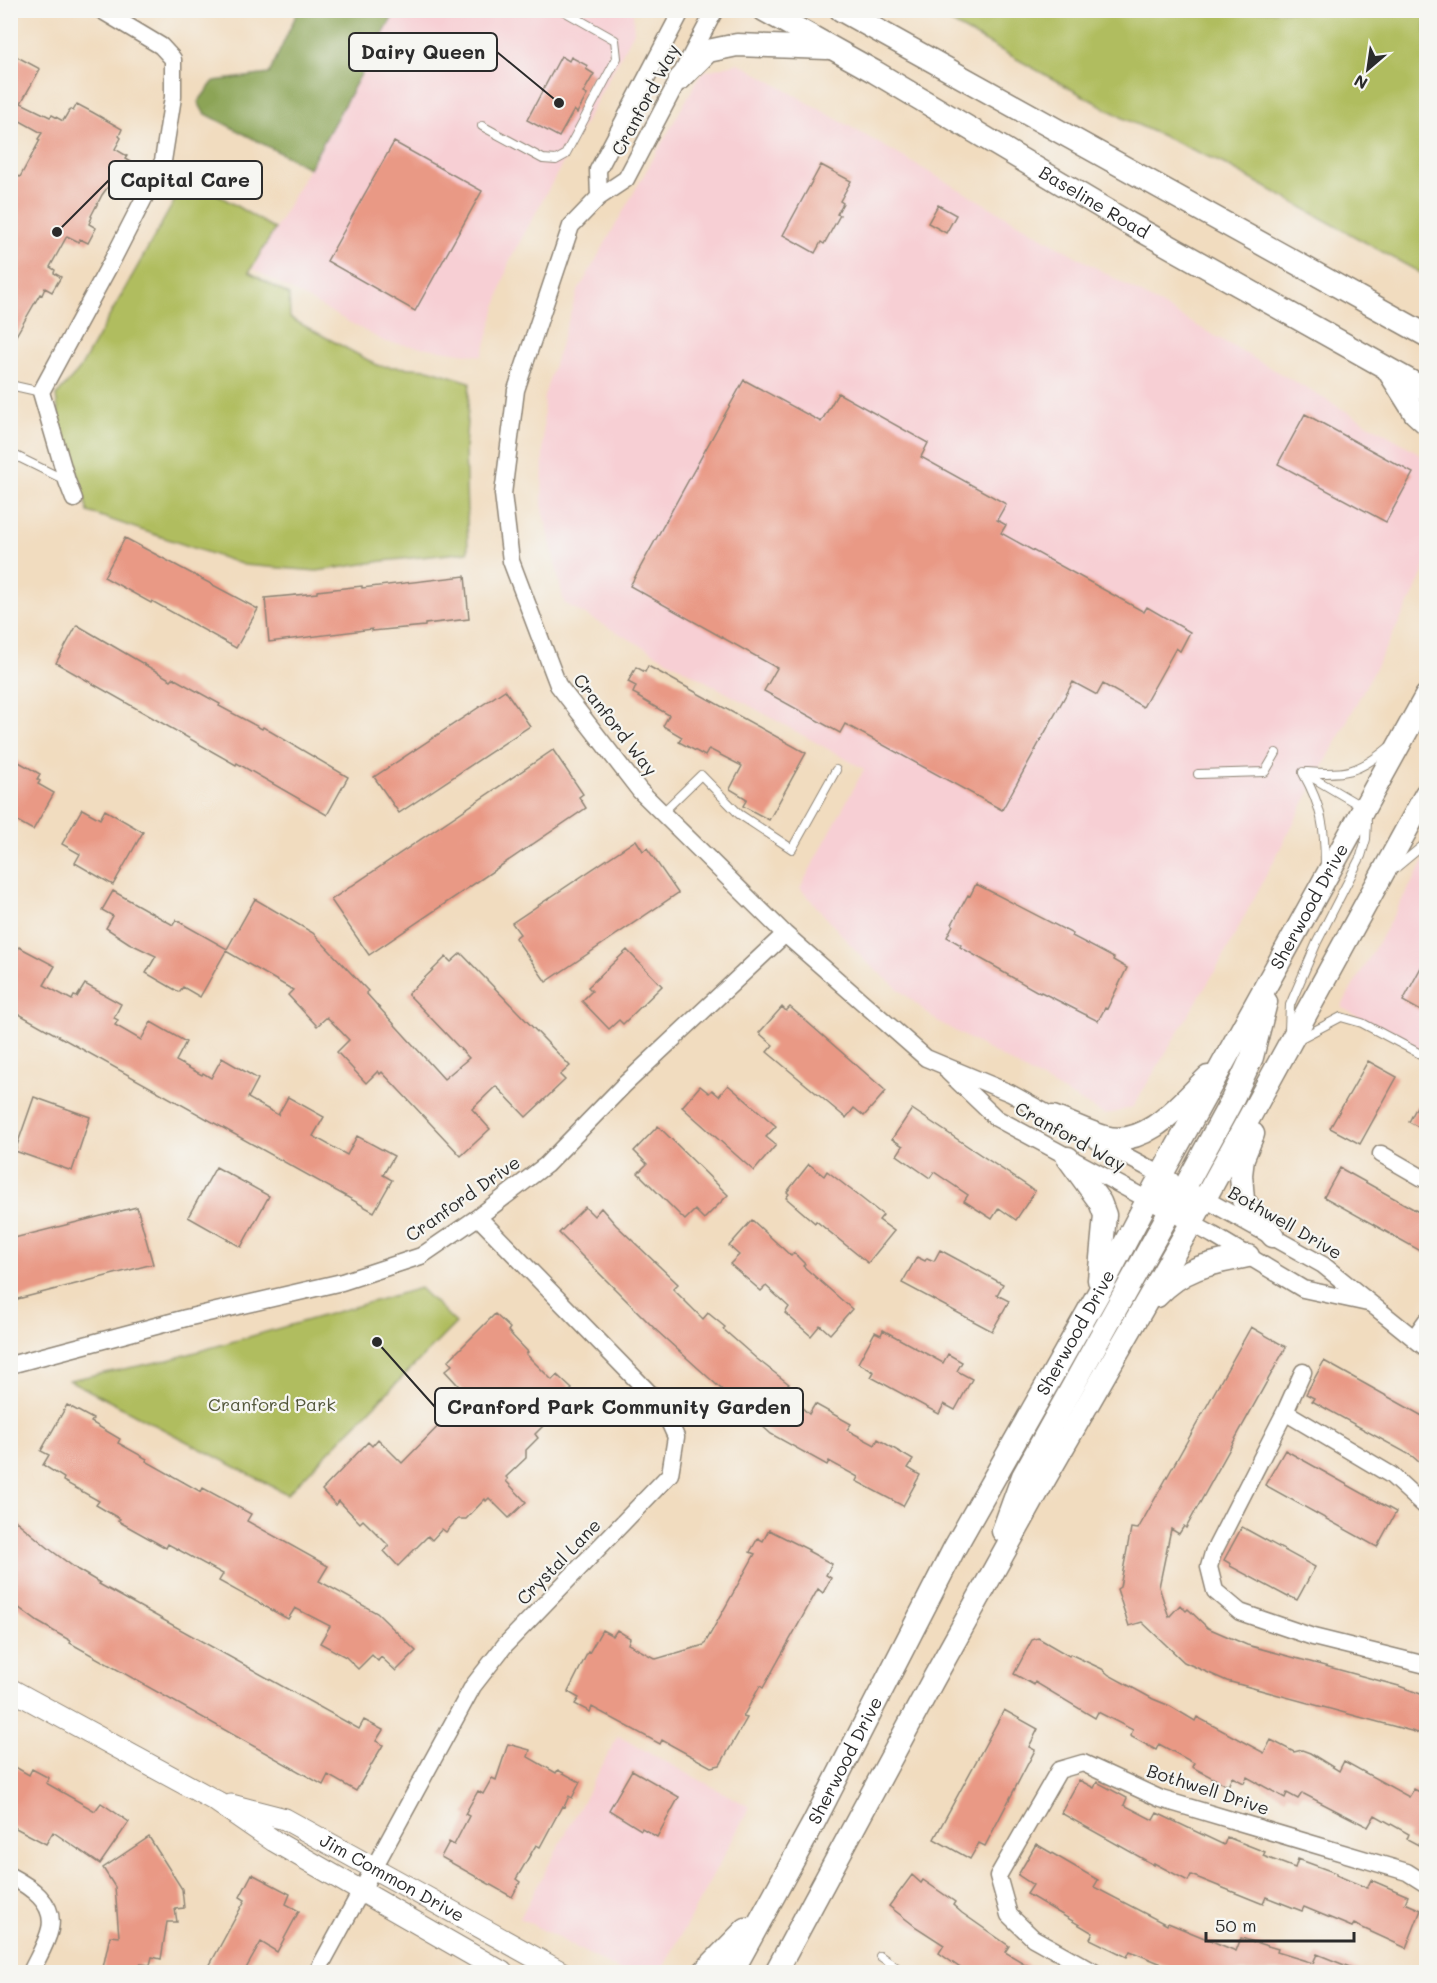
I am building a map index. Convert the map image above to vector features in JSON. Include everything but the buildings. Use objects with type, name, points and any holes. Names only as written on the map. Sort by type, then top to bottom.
[{"type":"main road","name":"Baseline Road","points":[[764,10],[875,72],[1128,223],[1426,390]]},
{"type":"main road","points":[[841,10],[1426,334]]},
{"type":"main road","points":[[680,78],[708,51],[737,45],[832,49]]},
{"type":"main road","points":[[1399,319],[1426,322]]},
{"type":"main road","points":[[1387,368],[1415,413],[1426,423]]},
{"type":"main road","name":"Sherwood Drive","points":[[732,1972],[813,1824],[954,1549],[1098,1294],[1426,696]]},
{"type":"main road","points":[[776,1972],[981,1594],[1205,1199],[1425,796]]},
{"type":"main road","points":[[1191,1224],[1183,1206],[1185,1187],[1252,1057],[1275,970]]},
{"type":"main road","points":[[1053,1117],[1107,1137],[1128,1137],[1151,1130],[1224,1061]]},
{"type":"main road","points":[[1253,1110],[1255,1128],[1243,1158],[1241,1175],[1243,1200],[1273,1236]]},
{"type":"main road","points":[[1068,1158],[1100,1202],[1105,1215],[1098,1294]]},
{"type":"main road","points":[[981,1594],[1023,1476],[1169,1213],[1171,1195],[1162,1174]]},
{"type":"main road","points":[[1114,1359],[1159,1294],[1172,1282],[1185,1273],[1206,1264],[1248,1256]]},
{"type":"main road","points":[[704,1972],[766,1908]]},
{"type":"main road","points":[[787,1972],[789,1950]]},
{"type":"street","points":[[75,499],[67,481],[41,392],[163,161],[173,97],[173,59],[161,46],[101,10]]},
{"type":"street","name":"Cranford Way","points":[[599,197],[598,170],[682,10]]},
{"type":"street","name":"Cranford Way","points":[[715,10],[626,179],[599,197],[571,226],[516,390],[503,494],[511,561],[558,686],[640,791],[785,934],[926,1058],[1010,1093],[1205,1199]]},
{"type":"street","name":"Cranford Drive","points":[[10,1365],[186,1318],[342,1281],[421,1256],[478,1217],[546,1165],[624,1085],[785,934]]},
{"type":"street","name":"Cranford Way","points":[[942,1066],[996,1118],[1191,1224]]},
{"type":"street","points":[[1381,1154],[1426,1180]]},
{"type":"street","name":"Bothwell Drive","points":[[1205,1199],[1323,1264],[1420,1343],[1426,1321]]},
{"type":"street","name":"Crystal Lane","points":[[317,1972],[473,1686],[505,1646],[670,1474],[676,1437],[662,1406],[478,1217]]},
{"type":"street","name":"Bothwell Drive","points":[[1191,1224],[1303,1288],[1372,1304]]},
{"type":"street","points":[[1303,1372],[1213,1553],[1209,1567],[1215,1591],[1240,1612],[1313,1637],[1426,1665]]},
{"type":"street","points":[[1285,1412],[1391,1475],[1426,1507]]},
{"type":"street","name":"Jim Common Drive","points":[[10,1689],[216,1801],[274,1841],[502,1972]]},
{"type":"street","name":"Bothwell Drive","points":[[1094,1972],[1034,1938],[1009,1915],[998,1876],[1059,1770],[1083,1763],[1161,1799],[1407,1872],[1426,1884]]},
{"type":"street","name":"Jim Common Drive","points":[[216,1801],[285,1819],[561,1972]]},
{"type":"street","points":[[10,1876],[27,1885],[40,1897],[49,1911],[51,1928],[32,1972]]},
{"type":"lane","points":[[482,126],[543,159],[556,160],[565,155],[617,58],[615,40],[561,10]]},
{"type":"lane","points":[[10,386],[41,392]]},
{"type":"lane","points":[[10,453],[67,481]]},
{"type":"lane","points":[[1303,772],[1335,775],[1349,772],[1366,765],[1406,734]]},
{"type":"lane","points":[[1198,774],[1265,772],[1276,753]]},
{"type":"lane","points":[[662,813],[701,775],[739,814],[792,849],[836,770]]},
{"type":"lane","points":[[1289,1046],[1290,1005],[1317,942],[1361,856],[1366,839],[1367,822],[1364,808],[1303,772]]},
{"type":"lane","points":[[1303,772],[1321,810],[1325,833],[1325,879]]},
{"type":"lane","points":[[1381,879],[1402,865],[1426,843]]},
{"type":"lane","points":[[1289,1046],[1341,1017],[1362,1023],[1426,1057]]},
{"type":"lane","points":[[880,1956],[903,1972]]},
{"type":"shaded area","points":[[396,11],[633,11],[634,32],[509,262],[482,356],[385,342],[253,269]]},
{"type":"shaded area","points":[[739,63],[1419,453],[1426,466],[1426,565],[1413,596],[1220,963],[1133,1107],[1105,1115],[937,1021],[865,961],[800,888],[864,769],[564,603],[542,505],[544,396],[577,293],[702,72]]},
{"type":"shaded area","points":[[1426,858],[1426,1056],[1341,1007]]},
{"type":"shaded area","points":[[618,1736],[750,1807],[661,1972],[622,1972],[520,1918]]},
{"type":"green space","points":[[298,11],[396,11],[309,168],[204,113],[198,102],[214,81],[269,74]]},
{"type":"green space","points":[[930,11],[1426,11],[1426,276],[1224,164],[1125,119]]},
{"type":"green space","points":[[188,177],[275,229],[249,272],[289,295],[290,318],[379,366],[428,369],[470,382],[465,448],[468,552],[317,571],[244,565],[88,512],[74,461],[60,424],[56,396],[79,370]]},
{"type":"green space","name":"Cranford Park","points":[[420,1288],[456,1323],[287,1494],[69,1380],[168,1360]]},
{"type":"place","name":"Dairy Queen","points":[[559,103]]},
{"type":"place","name":"Capital Care","points":[[57,232]]},
{"type":"place","name":"Cranford Park Community Garden","points":[[377,1342]]}]
